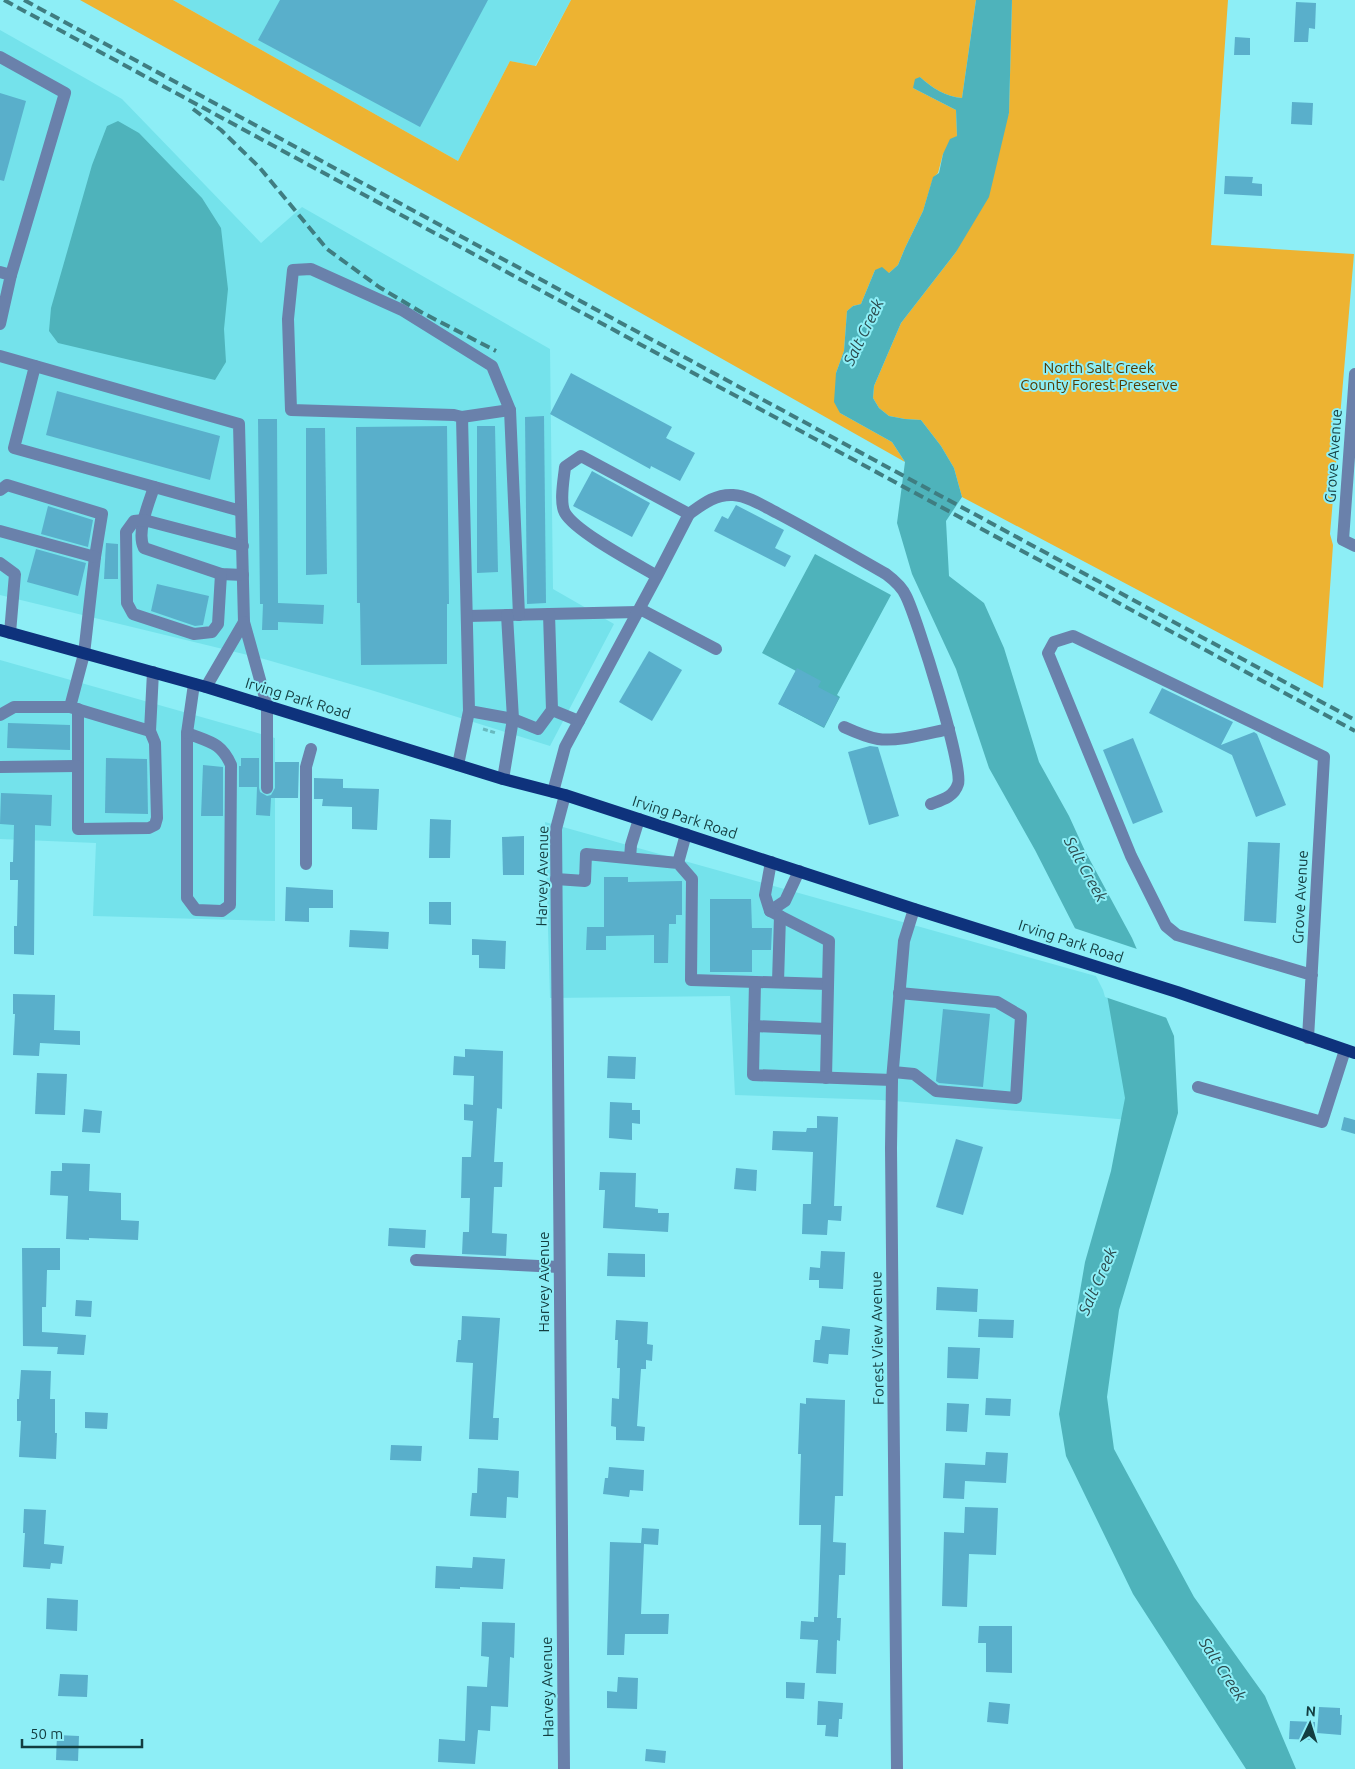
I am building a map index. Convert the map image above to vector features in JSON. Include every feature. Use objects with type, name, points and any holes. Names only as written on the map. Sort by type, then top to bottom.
[{"type":"main road","name":"Irving Park Road","points":[[5,631],[266,705],[503,779],[559,794],[914,910],[1176,992],[1350,1052]]},
{"type":"street","points":[[0,57],[65,94],[5,273],[0,324]]},
{"type":"street","points":[[503,779],[513,719],[510,410],[492,366],[402,310],[311,269],[293,270],[288,318],[291,410],[454,415],[462,417],[510,410]]},
{"type":"street","points":[[0,356],[239,424],[244,622],[266,705],[267,788]]},
{"type":"street","points":[[35,366],[14,448],[241,511]]},
{"type":"street","name":"Grove Avenue","points":[[1355,374],[1343,540],[1355,546]]},
{"type":"street","points":[[458,765],[469,711],[462,417]]},
{"type":"street","points":[[657,576],[577,526],[564,512],[562,488],[565,467],[582,456],[689,514],[708,500],[720,496],[735,495],[750,499],[805,527],[886,574],[898,583],[906,596],[916,622],[949,729],[958,772],[958,783],[954,791],[947,798],[931,804]]},
{"type":"street","points":[[0,490],[7,485],[102,514],[95,556],[84,654],[74,708],[78,828],[149,828],[155,824],[155,743],[150,731],[153,672]]},
{"type":"street","points":[[154,486],[144,520],[141,542],[144,548],[221,574],[243,575]]},
{"type":"street","name":"Harvey Avenue","points":[[564,1769],[556,879],[556,829],[559,794],[565,747],[689,514]]},
{"type":"street","points":[[221,574],[218,624],[212,632],[194,634],[133,614],[126,603],[126,532],[134,521],[144,520],[243,546]]},
{"type":"street","points":[[0,532],[95,556]]},
{"type":"street","points":[[0,563],[15,574],[5,631]]},
{"type":"street","points":[[467,616],[639,610],[716,649]]},
{"type":"street","points":[[469,711],[513,719],[538,729],[552,710],[549,614]]},
{"type":"street","points":[[187,733],[216,744],[225,753],[231,765],[230,905],[222,911],[196,910],[186,898],[187,733],[200,686],[244,622]]},
{"type":"street","name":"Grove Avenue","points":[[1308,1038],[1312,975],[1324,757],[1073,636],[1054,642],[1048,653],[1132,856],[1166,926],[1177,934],[1312,975]]},
{"type":"street","points":[[0,715],[14,707],[74,708],[150,731]]},
{"type":"street","points":[[552,710],[580,721]]},
{"type":"street","points":[[844,728],[880,739],[949,729]]},
{"type":"street","points":[[306,864],[306,767],[311,749]]},
{"type":"street","points":[[0,760],[0,767],[77,766]]},
{"type":"street","points":[[630,858],[631,845],[638,819]]},
{"type":"street","points":[[678,863],[686,834]]},
{"type":"street","points":[[556,879],[586,881],[586,854],[678,863],[692,879],[691,980],[828,984]]},
{"type":"street","points":[[771,862],[765,895],[775,913],[778,982]]},
{"type":"street","points":[[775,913],[785,902],[799,871]]},
{"type":"street","name":"Forest View Avenue","points":[[897,1769],[891,1148],[892,1076],[905,936],[914,910]]},
{"type":"street","points":[[775,913],[829,942],[826,1078]]},
{"type":"street","points":[[755,982],[753,1075],[826,1078],[914,1074],[936,1091],[1016,1098],[1022,1016],[997,1002],[899,994]]},
{"type":"street","points":[[754,1026],[827,1029]]},
{"type":"street","points":[[1198,1087],[1322,1122],[1350,1052]]},
{"type":"street","points":[[416,1260],[559,1267]]},
{"type":"path","points":[[476,727],[502,735]]},
{"type":"shaded area","points":[[173,0],[571,0],[535,66],[510,61],[458,161]]},
{"type":"shaded area","points":[[0,30],[122,99],[261,243],[302,207],[550,349],[553,589],[614,624],[550,746],[264,659],[0,595]]},
{"type":"shaded area","points":[[0,660],[275,738],[275,921],[93,916],[96,843],[0,839]]},
{"type":"shaded area","points":[[545,822],[1110,980],[1143,1121],[881,1100],[735,1095],[730,996],[550,998]]},
{"type":"green space","points":[[80,0],[173,0],[458,161],[510,61],[536,66],[571,0],[976,0],[962,98],[950,96],[939,91],[920,77],[913,88],[956,110],[957,136],[943,154],[938,173],[933,178],[923,211],[898,265],[889,273],[875,270],[861,304],[853,306],[847,311],[844,351],[836,373],[840,413],[892,442],[905,462],[483,224]]},
{"type":"green space","name":"North Salt Creek County Forest Preserve","points":[[1012,0],[1228,0],[1211,245],[1354,254],[1330,534],[1333,545],[1323,688],[962,497],[954,468],[941,446],[921,420],[889,416],[879,408],[873,398],[874,386],[901,323],[956,252],[1009,113]]},
{"type":"water","name":"Salt Creek","points":[[976,0],[1012,0],[1009,113],[989,197],[956,252],[901,323],[874,386],[873,398],[879,408],[889,416],[921,420],[941,446],[954,468],[962,497],[946,521],[949,576],[984,603],[1004,648],[1039,762],[1132,938],[1174,1036],[1178,1113],[1119,1310],[1107,1397],[1114,1449],[1194,1597],[1265,1696],[1296,1769],[1246,1769],[1133,1594],[1066,1456],[1059,1414],[1085,1262],[1111,1171],[1125,1098],[1106,989],[1035,850],[989,768],[956,669],[912,574],[897,523],[905,462],[892,442],[840,413],[834,402],[836,373],[844,351],[847,311],[853,306],[861,304],[875,270],[882,267],[889,273],[898,265],[923,211],[933,177],[939,173],[943,154],[950,139],[957,136],[956,110],[913,88],[915,79],[920,77],[929,85],[950,96],[962,98]]},
{"type":"water","points":[[118,121],[139,133],[202,198],[221,228],[228,289],[224,329],[226,362],[215,380],[58,343],[49,331],[51,308],[92,165],[107,126]]},
{"type":"water","points":[[815,554],[891,595],[837,695],[840,697],[824,728],[779,704],[796,671],[762,653]]},
{"type":"pier","points":[[1071,927],[1140,950],[1170,1019],[1105,997]]},
{"type":"building","points":[[280,0],[488,0],[420,127],[258,40]]},
{"type":"building","points":[[1296,2],[1316,3],[1315,29],[1309,28],[1308,42],[1294,42]]},
{"type":"building","points":[[1235,37],[1250,38],[1250,55],[1234,55]]},
{"type":"building","points":[[0,93],[26,101],[4,181],[0,180]]},
{"type":"building","points":[[1292,102],[1313,103],[1312,125],[1291,124]]},
{"type":"building","points":[[1225,176],[1253,177],[1252,183],[1262,184],[1262,196],[1224,194]]},
{"type":"building","points":[[571,373],[672,427],[666,438],[695,453],[680,481],[651,466],[650,469],[550,414]]},
{"type":"building","points":[[57,391],[220,436],[210,480],[46,435]]},
{"type":"building","points":[[544,416],[546,603],[527,604],[525,417]]},
{"type":"building","points":[[258,419],[277,419],[278,603],[324,605],[323,624],[278,622],[278,630],[262,630],[263,604],[260,604]]},
{"type":"building","points":[[447,426],[449,604],[447,604],[447,664],[361,665],[360,603],[357,603],[356,427]]},
{"type":"building","points":[[477,426],[495,426],[498,572],[477,573]]},
{"type":"building","points":[[306,428],[325,428],[327,574],[306,575]]},
{"type":"building","points":[[592,471],[650,503],[632,537],[573,506]]},
{"type":"building","points":[[736,505],[784,530],[775,548],[791,556],[785,567],[714,531],[722,516],[728,519]]},
{"type":"building","points":[[48,506],[93,520],[88,547],[41,534]]},
{"type":"building","points":[[106,543],[118,544],[118,579],[104,579]]},
{"type":"building","points":[[36,549],[86,563],[78,596],[27,582]]},
{"type":"building","points":[[157,584],[209,596],[203,625],[195,626],[151,611]]},
{"type":"building","points":[[649,651],[682,670],[652,721],[619,702]]},
{"type":"building","points":[[797,668],[821,681],[818,687],[839,698],[824,727],[778,704]]},
{"type":"building","points":[[1162,688],[1233,722],[1221,745],[1254,732],[1257,734],[1286,805],[1256,817],[1232,755],[1149,713]]},
{"type":"building","points":[[8,723],[70,725],[70,750],[7,748]]},
{"type":"building","points":[[1133,738],[1163,812],[1133,824],[1103,750]]},
{"type":"building","points":[[870,746],[878,747],[899,816],[869,825],[848,752]]},
{"type":"building","points":[[106,758],[147,759],[148,814],[105,813]]},
{"type":"building","points":[[241,758],[259,758],[259,788],[260,792],[267,796],[271,795],[275,788],[275,762],[299,762],[298,798],[271,798],[270,816],[256,815],[257,787],[239,787]]},
{"type":"building","points":[[203,765],[223,767],[223,816],[201,816]]},
{"type":"building","points":[[314,778],[343,779],[343,788],[379,789],[377,830],[352,829],[352,807],[322,806],[323,799],[314,799]]},
{"type":"building","points":[[1,793],[52,795],[51,826],[35,825],[34,955],[14,954],[14,926],[17,926],[18,880],[10,880],[10,862],[13,862],[14,825],[0,824]]},
{"type":"building","points":[[430,819],[451,820],[450,858],[429,858]]},
{"type":"building","points":[[524,836],[524,875],[503,875],[502,837]]},
{"type":"building","points":[[1248,842],[1280,843],[1276,923],[1244,921]]},
{"type":"building","points":[[604,877],[628,877],[628,882],[682,881],[682,915],[676,915],[676,924],[669,924],[668,963],[654,963],[654,935],[606,936],[606,950],[586,950],[587,927],[604,927]]},
{"type":"building","points":[[286,887],[333,890],[333,908],[309,908],[309,922],[285,921]]},
{"type":"building","points":[[710,899],[751,899],[752,928],[772,928],[771,950],[752,950],[752,972],[710,972]]},
{"type":"building","points":[[429,902],[451,902],[451,925],[429,924]]},
{"type":"building","points":[[350,930],[389,932],[388,949],[349,947]]},
{"type":"building","points":[[472,939],[506,941],[505,969],[479,968],[479,955],[472,955]]},
{"type":"building","points":[[13,994],[55,995],[54,1030],[80,1031],[80,1045],[40,1043],[39,1056],[13,1055],[15,1014],[13,1014]]},
{"type":"building","points":[[943,1009],[990,1014],[983,1087],[939,1083],[936,1081]]},
{"type":"building","points":[[465,1049],[503,1051],[502,1109],[497,1108],[494,1162],[503,1162],[502,1187],[494,1187],[492,1233],[507,1234],[506,1256],[462,1254],[463,1232],[469,1232],[470,1198],[461,1198],[462,1157],[471,1157],[473,1121],[464,1120],[464,1104],[473,1105],[474,1076],[453,1075],[454,1056],[465,1057]]},
{"type":"building","points":[[608,1056],[636,1057],[635,1079],[607,1078]]},
{"type":"building","points":[[37,1073],[67,1074],[65,1115],[35,1114]]},
{"type":"building","points":[[610,1102],[632,1103],[632,1110],[640,1110],[640,1124],[632,1123],[632,1140],[609,1138]]},
{"type":"building","points":[[84,1109],[102,1111],[100,1133],[82,1132]]},
{"type":"building","points":[[817,1116],[838,1117],[834,1206],[842,1206],[841,1221],[828,1220],[827,1235],[802,1234],[803,1204],[811,1204],[813,1152],[772,1150],[773,1131],[806,1132],[807,1128],[817,1128]]},
{"type":"building","points":[[1344,1117],[1355,1120],[1355,1134],[1341,1130]]},
{"type":"building","points":[[956,1139],[983,1147],[963,1215],[936,1207]]},
{"type":"building","points":[[62,1163],[90,1164],[89,1191],[121,1193],[121,1220],[139,1221],[138,1240],[66,1239],[68,1196],[50,1195],[51,1171],[62,1171]]},
{"type":"building","points":[[736,1168],[757,1170],[756,1191],[734,1189]]},
{"type":"building","points":[[600,1172],[636,1173],[635,1207],[658,1209],[658,1213],[669,1213],[668,1232],[603,1228],[605,1190],[599,1190]]},
{"type":"building","points":[[389,1228],[426,1230],[425,1248],[388,1246]]},
{"type":"building","points":[[22,1248],[60,1248],[60,1270],[47,1270],[46,1307],[42,1307],[42,1332],[86,1335],[84,1355],[57,1354],[58,1347],[23,1346]]},
{"type":"building","points":[[821,1251],[845,1252],[843,1289],[819,1288],[819,1280],[809,1280],[810,1267],[820,1268]]},
{"type":"building","points":[[608,1253],[645,1254],[645,1277],[607,1276]]},
{"type":"building","points":[[937,1287],[978,1289],[977,1312],[936,1310]]},
{"type":"building","points":[[76,1300],[92,1301],[91,1317],[75,1316]]},
{"type":"building","points":[[462,1316],[500,1318],[493,1418],[499,1418],[498,1440],[469,1439],[473,1363],[456,1362],[458,1340],[461,1340]]},
{"type":"building","points":[[979,1319],[1014,1320],[1013,1338],[978,1337]]},
{"type":"building","points":[[616,1320],[648,1322],[647,1344],[653,1345],[652,1361],[646,1360],[646,1369],[641,1369],[637,1426],[645,1427],[644,1441],[616,1440],[616,1427],[611,1426],[612,1398],[619,1399],[620,1368],[617,1368],[618,1340],[615,1340]]},
{"type":"building","points":[[822,1326],[850,1329],[848,1355],[829,1354],[828,1364],[813,1362],[815,1340],[820,1340]]},
{"type":"building","points":[[948,1347],[980,1348],[978,1379],[947,1378]]},
{"type":"building","points":[[21,1370],[51,1371],[50,1399],[55,1399],[56,1459],[19,1457],[21,1421],[17,1421],[17,1399],[19,1399]]},
{"type":"building","points":[[806,1398],[845,1400],[843,1496],[835,1496],[833,1542],[846,1543],[845,1575],[839,1575],[837,1618],[841,1618],[840,1641],[837,1640],[836,1674],[816,1673],[818,1640],[800,1639],[801,1621],[814,1622],[814,1617],[818,1617],[821,1525],[799,1525],[801,1454],[798,1454],[800,1403],[806,1404]]},
{"type":"building","points":[[986,1398],[1011,1399],[1010,1416],[985,1415]]},
{"type":"building","points":[[947,1403],[969,1404],[967,1432],[946,1431]]},
{"type":"building","points":[[85,1412],[108,1413],[107,1429],[85,1428]]},
{"type":"building","points":[[391,1445],[422,1446],[421,1461],[390,1460]]},
{"type":"building","points":[[986,1452],[1008,1453],[1006,1483],[965,1481],[964,1499],[943,1498],[945,1463],[985,1465]]},
{"type":"building","points":[[609,1467],[644,1470],[643,1491],[630,1490],[629,1497],[603,1494],[605,1478],[608,1478]]},
{"type":"building","points":[[478,1468],[519,1471],[518,1498],[507,1497],[506,1518],[470,1516],[472,1493],[477,1493]]},
{"type":"building","points":[[965,1507],[998,1508],[996,1555],[969,1554],[967,1607],[942,1606],[944,1532],[964,1533]]},
{"type":"building","points":[[24,1509],[46,1510],[44,1544],[64,1546],[62,1564],[51,1563],[50,1569],[23,1567]]},
{"type":"building","points":[[642,1528],[659,1529],[658,1545],[644,1544],[641,1614],[669,1614],[668,1634],[625,1634],[624,1655],[607,1655],[610,1542],[641,1543]]},
{"type":"building","points":[[473,1557],[505,1559],[503,1589],[435,1588],[436,1566],[472,1568]]},
{"type":"building","points":[[47,1598],[78,1600],[77,1631],[46,1629]]},
{"type":"building","points":[[482,1622],[515,1623],[514,1658],[510,1657],[508,1707],[491,1706],[490,1731],[478,1730],[475,1764],[438,1762],[439,1739],[465,1741],[467,1686],[487,1687],[489,1657],[481,1656]]},
{"type":"building","points":[[979,1626],[1012,1626],[1012,1673],[986,1672],[986,1643],[978,1643]]},
{"type":"building","points":[[60,1674],[88,1675],[87,1697],[58,1696]]},
{"type":"building","points":[[618,1677],[638,1678],[637,1709],[607,1708],[607,1691],[617,1692]]},
{"type":"building","points":[[786,1682],[805,1683],[804,1699],[786,1698]]},
{"type":"building","points":[[818,1701],[843,1703],[842,1719],[839,1719],[838,1737],[825,1736],[826,1725],[817,1725]]},
{"type":"building","points":[[989,1702],[1010,1704],[1008,1724],[987,1722]]},
{"type":"building","points":[[1319,1707],[1340,1708],[1340,1715],[1342,1715],[1341,1735],[1317,1733]]},
{"type":"building","points":[[1290,1721],[1315,1722],[1315,1740],[1289,1739]]},
{"type":"building","points":[[57,1735],[79,1736],[78,1761],[56,1760]]},
{"type":"building","points":[[646,1749],[666,1751],[665,1763],[645,1761]]},
{"type":"railway","points":[[4,0],[1355,731]]},
{"type":"railway","points":[[24,0],[1355,720]]},
{"type":"railway","points":[[193,109],[221,130],[260,168],[327,249],[379,287],[421,312],[496,351]]}]
